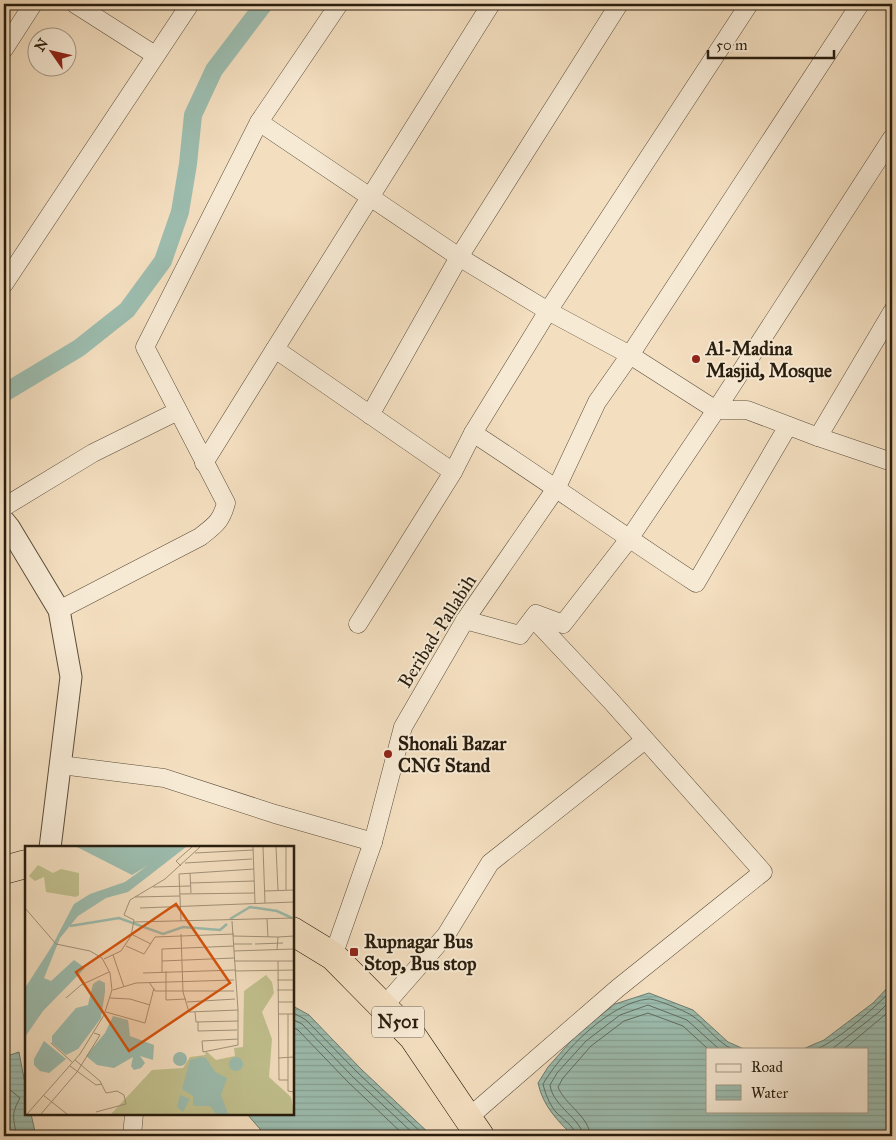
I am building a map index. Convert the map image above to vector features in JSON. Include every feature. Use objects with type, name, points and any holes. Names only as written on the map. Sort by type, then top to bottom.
[{"type":"highway","points":[[4,870],[25,864]]},
{"type":"highway","name":"N501","points":[[294,932],[333,956],[413,1037],[474,1127]]},
{"type":"street","points":[[4,49],[33,4]]},
{"type":"street","points":[[75,4],[155,55]]},
{"type":"street","points":[[4,284],[190,4]]},
{"type":"street","points":[[60,610],[200,537],[215,526],[222,516],[226,503],[145,347],[259,122],[338,4]]},
{"type":"street","points":[[204,463],[491,4]]},
{"type":"street","points":[[370,415],[459,257],[618,4]]},
{"type":"street","points":[[358,624],[454,472],[473,433],[548,311],[749,4]]},
{"type":"street","name":"Beribad-Pallabih","points":[[333,956],[374,842],[403,727],[465,620],[557,487],[596,402],[630,355],[860,4]]},
{"type":"street","points":[[259,122],[459,257],[548,311],[630,355],[716,410],[747,410],[892,462]]},
{"type":"street","points":[[465,620],[520,635],[536,614],[563,624],[629,539],[716,410],[892,138]]},
{"type":"street","points":[[818,437],[892,312]]},
{"type":"street","points":[[275,348],[454,472]]},
{"type":"street","points":[[4,507],[94,453],[178,412]]},
{"type":"street","points":[[473,433],[557,487],[629,539],[696,583],[788,426]]},
{"type":"street","points":[[4,521],[60,610],[71,677],[50,846]]},
{"type":"street","points":[[474,1127],[618,988],[763,872],[533,618]]},
{"type":"street","points":[[383,1007],[446,934],[490,863],[645,740]]},
{"type":"street","points":[[61,765],[164,778],[275,814],[374,842]]},
{"type":"street","points":[[132,1136],[134,1115]]},
{"type":"water","points":[[892,983],[892,1136],[573,1136],[551,1112],[540,1091],[538,1083],[548,1067],[578,1033],[615,1004],[649,993],[693,1010],[728,1042],[742,1048],[706,1048],[706,1112],[868,1112],[868,1048],[805,1048],[824,1040],[873,1003]]},
{"type":"water","points":[[294,1007],[309,1015],[361,1069],[432,1136],[266,1136],[248,1115],[294,1115]]},
{"type":"water","points":[[19,1052],[25,1084],[25,1115],[31,1115],[36,1136],[4,1136],[4,1057]]},
{"type":"waterway","points":[[4,393],[79,348],[127,310],[163,261],[180,212],[188,164],[193,115],[214,70],[264,4]]},
{"type":"place","name":"Al-Madina Masjid, Mosque","points":[[696,359]]},
{"type":"place","name":"Shonali Bazar CNG Stand","points":[[388,754]]},
{"type":"place","name":"Rupnagar Bus Stop, Bus stop","points":[[354,952]]}]
